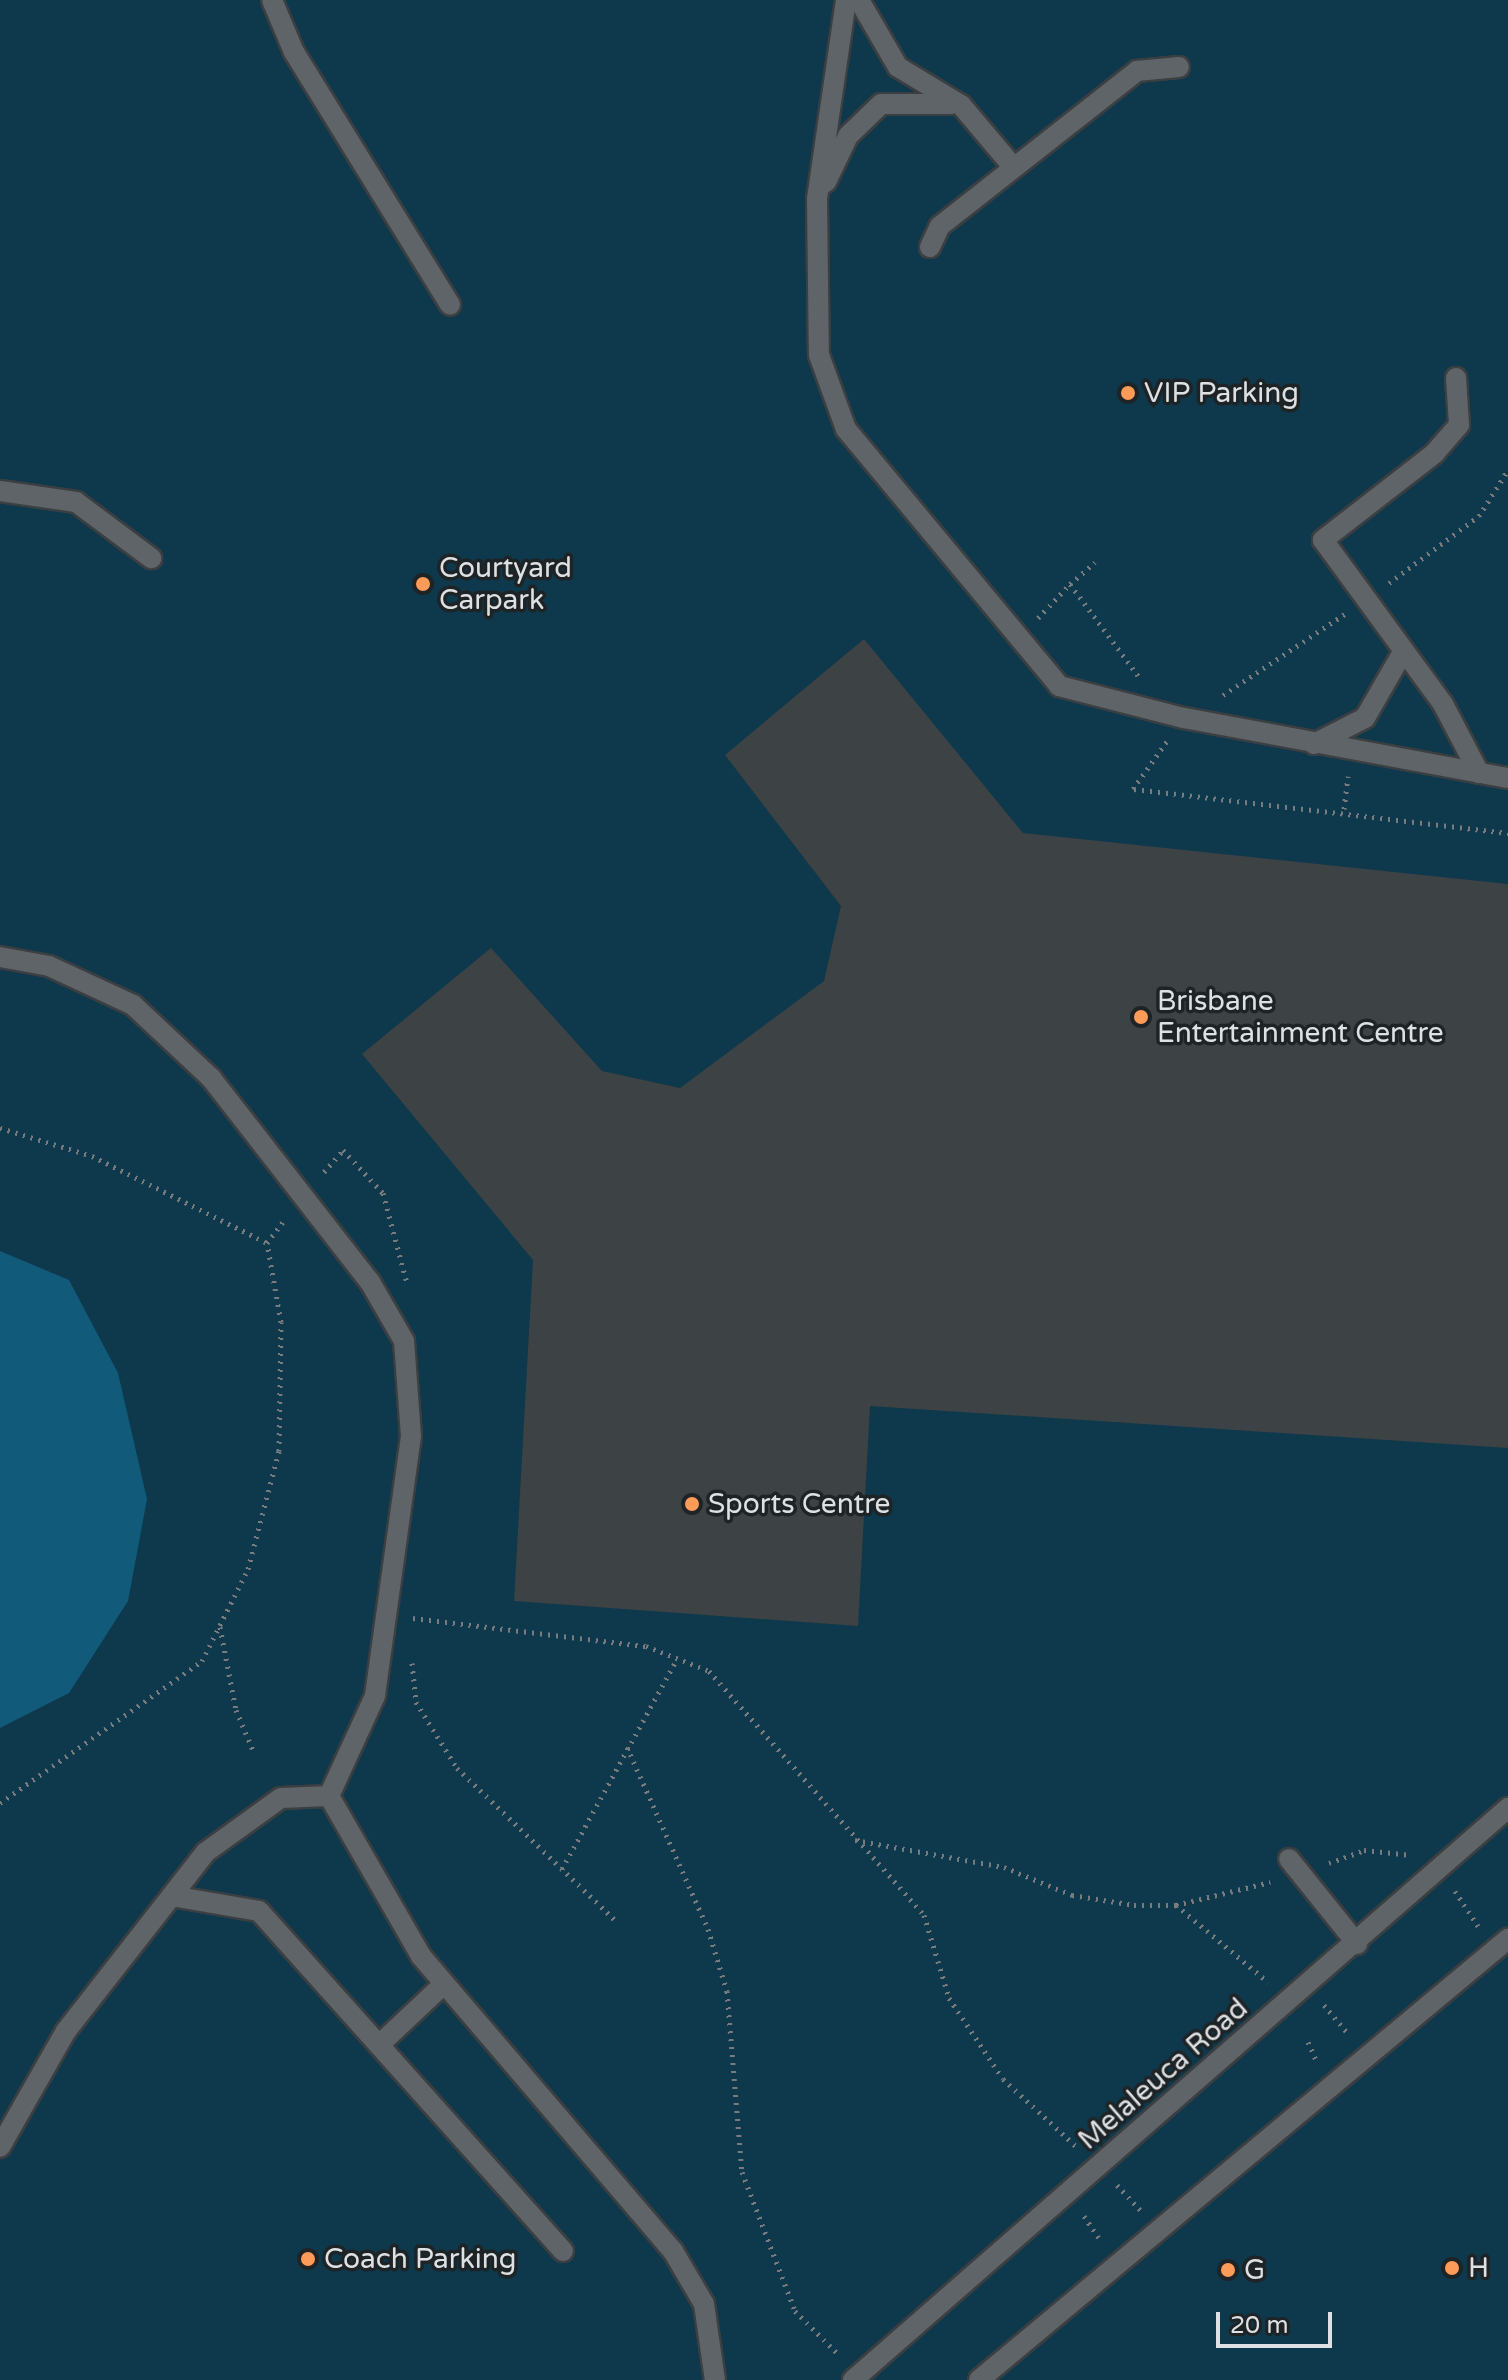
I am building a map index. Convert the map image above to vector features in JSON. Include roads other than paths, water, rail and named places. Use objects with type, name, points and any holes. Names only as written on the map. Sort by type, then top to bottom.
[{"type":"street","points":[[272,0],[294,52],[450,305]]},
{"type":"street","points":[[846,0],[817,200],[819,355],[846,429],[1059,686],[1184,718],[1508,778]]},
{"type":"street","points":[[859,0],[898,67],[961,105],[1014,168]]},
{"type":"street","points":[[930,247],[940,226],[1137,71],[1179,67]]},
{"type":"street","points":[[817,200],[848,136],[881,104],[910,98],[961,105]]},
{"type":"street","points":[[1456,378],[1459,425],[1435,453],[1323,540],[1370,597],[1403,652],[1443,704],[1479,773]]},
{"type":"street","points":[[0,491],[76,502],[151,558]]},
{"type":"street","points":[[1314,744],[1365,718],[1403,652]]},
{"type":"street","points":[[0,957],[49,966],[133,1005],[211,1078],[370,1282],[404,1341],[411,1436],[375,1696],[329,1796]]},
{"type":"street","points":[[0,2147],[66,2031],[206,1852],[281,1798],[329,1796]]},
{"type":"street","points":[[329,1796],[444,1984],[673,2251],[704,2304],[715,2380]]},
{"type":"street","name":"Melaleuca Road","points":[[856,2377],[1440,1872],[1508,1808]]},
{"type":"street","points":[[1294,1866],[1357,1944]]},
{"type":"street","points":[[172,1896],[259,1911],[563,2251]]},
{"type":"street","points":[[979,2380],[1501,1945]]},
{"type":"street","points":[[379,2045],[444,1984]]},
{"type":"place","name":"VIP Parking","points":[[1128,393]]},
{"type":"place","name":"Courtyard Carpark","points":[[423,584]]},
{"type":"place","name":"Brisbane Entertainment Centre","points":[[1141,1017]]},
{"type":"place","name":"Sports Centre","points":[[692,1504]]},
{"type":"place","name":"Coach Parking","points":[[308,2259]]},
{"type":"place","name":"H","points":[[1452,2268]]},
{"type":"place","name":"G","points":[[1228,2270]]}]
